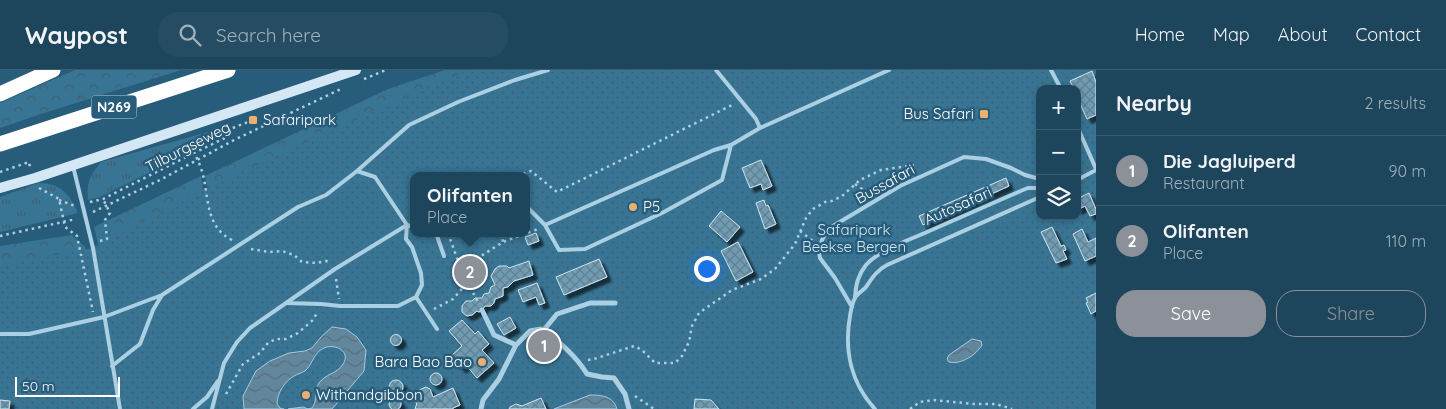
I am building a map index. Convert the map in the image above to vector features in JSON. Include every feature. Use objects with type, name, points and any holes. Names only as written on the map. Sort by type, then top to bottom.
[{"type":"highway","points":[[0,94],[53,70]]},
{"type":"highway","name":"N269","points":[[0,144],[228,70]]},
{"type":"street","name":"Tilburgseweg","points":[[0,188],[35,178],[356,70]]},
{"type":"street","points":[[544,331],[557,314],[590,303],[615,303]]},
{"type":"street","points":[[482,310],[494,335],[516,345]]},
{"type":"street","points":[[481,409],[483,400],[499,379],[516,345],[530,331],[541,329],[579,361],[587,374],[614,378],[625,394],[629,409]]},
{"type":"lane","points":[[0,334],[29,334],[94,319],[162,295],[298,207],[326,195],[358,171],[409,125],[458,102],[515,80],[548,70]]},
{"type":"lane","points":[[716,70],[741,100],[760,128]]},
{"type":"lane","points":[[545,225],[714,150],[731,145],[760,128],[889,70]]},
{"type":"lane","points":[[1051,70],[1059,85]]},
{"type":"lane","points":[[1079,130],[1096,169],[1081,178]]},
{"type":"lane","points":[[530,210],[545,225],[559,250],[586,249],[662,213],[722,180],[731,145]]},
{"type":"lane","name":"Bussafari","points":[[852,307],[835,278],[820,258],[819,252],[828,229],[900,186],[964,157],[986,159],[1036,178]]},
{"type":"lane","points":[[72,165],[92,243],[120,409]]},
{"type":"lane","points":[[286,303],[340,306],[398,306],[416,297],[422,285],[421,273],[412,247],[406,239],[407,225],[375,177],[358,171]]},
{"type":"lane","name":"Autosafari","points":[[875,409],[859,388],[849,361],[848,331],[856,282],[860,273],[877,256],[907,241],[1023,190],[1036,188]]},
{"type":"lane","name":"Autosafari","points":[[855,297],[865,288],[873,275],[887,264],[1036,199]]},
{"type":"lane","points":[[212,409],[224,363],[237,342],[250,328],[335,269],[407,225],[410,225]]},
{"type":"lane","points":[[437,237],[444,256]]},
{"type":"lane","points":[[112,366],[140,344],[153,310],[162,295]]},
{"type":"lane","points":[[416,297],[437,328]]},
{"type":"lane","points":[[193,409],[207,397],[221,377]]},
{"type":"path","points":[[360,81],[386,70]]},
{"type":"path","name":"Tilburgseweg","points":[[0,236],[86,216],[236,139],[344,88]]},
{"type":"path","points":[[528,172],[531,171],[557,192],[741,100]]},
{"type":"path","points":[[0,172],[28,162],[39,189],[73,206],[83,204],[103,199],[227,136],[225,131],[252,120]]},
{"type":"path","points":[[194,153],[198,160]]},
{"type":"path","points":[[579,361],[594,359],[634,346],[642,350],[655,363],[674,364],[682,356],[689,342],[692,326],[699,313],[732,290],[761,279],[775,269],[795,244],[806,218],[813,209],[842,196],[860,180],[881,170],[915,165]]},
{"type":"path","points":[[855,184],[866,192]]},
{"type":"path","points":[[59,199],[65,227],[77,236],[94,319]]},
{"type":"path","points":[[79,245],[107,239],[105,220],[110,212],[103,199]]},
{"type":"path","points":[[530,232],[545,225]]},
{"type":"path","points":[[800,231],[813,241]]},
{"type":"path","points":[[449,237],[462,272],[476,296]]},
{"type":"path","points":[[501,237],[502,242]]},
{"type":"path","points":[[462,272],[470,263],[502,242],[516,237]]},
{"type":"path","points":[[426,311],[442,306],[453,299],[468,282]]},
{"type":"path","points":[[223,400],[243,364],[260,353],[268,343],[276,339],[286,339],[307,326],[313,320],[321,304]]},
{"type":"path","points":[[910,409],[920,402],[933,400],[996,404],[1012,409]]},
{"type":"green space","points":[[75,70],[181,70],[0,128],[0,103]]},
{"type":"green space","points":[[445,70],[510,70],[210,202],[205,176],[388,89]]},
{"type":"green space","name":"Safaripark Beekse Bergen","points":[[469,70],[1096,70],[1096,409],[0,409],[0,266],[93,248],[205,189]]},
{"type":"green space","points":[[222,128],[225,135],[100,197],[88,200],[90,180],[101,162]]},
{"type":"green space","points":[[201,176],[208,215],[111,294],[94,227]]},
{"type":"green space","points":[[38,183],[58,187],[71,200],[78,213],[0,232],[0,197]]},
{"type":"green space","points":[[72,235],[85,247],[95,291],[0,327],[0,246]]},
{"type":"water","points":[[332,327],[346,329],[357,337],[366,350],[364,371],[332,409],[308,409],[314,405],[319,383],[340,367],[345,360],[344,352],[333,347],[320,350],[305,371],[294,376],[285,384],[277,400],[277,404],[281,409],[244,409],[243,396],[256,371],[270,361],[289,353],[312,348]]},
{"type":"water","points":[[972,339],[981,341],[982,345],[976,352],[963,361],[949,362],[947,359],[949,355]]},
{"type":"water","points":[[590,395],[603,396],[610,399],[617,409],[554,409]]},
{"type":"water","points":[[303,407],[308,409],[288,409]]},
{"type":"building","points":[[1092,71],[1096,82],[1096,115],[1087,119],[1081,106],[1081,85],[1072,85],[1070,81]]},
{"type":"building","points":[[761,160],[772,186],[763,190],[761,184],[750,188],[742,168]]},
{"type":"building","points":[[1006,178],[1009,186],[923,225],[919,216]]},
{"type":"building","points":[[1089,193],[1096,209],[1096,214],[1090,216],[1085,206],[1081,208],[1081,197]]},
{"type":"building","points":[[764,200],[776,224],[765,229],[756,203]]},
{"type":"building","points":[[721,211],[740,227],[727,242],[709,226]]},
{"type":"building","points":[[1052,227],[1061,246],[1064,245],[1066,250],[1063,251],[1067,259],[1056,263],[1041,232]]},
{"type":"building","points":[[1082,229],[1088,242],[1096,238],[1096,256],[1085,261],[1073,234]]},
{"type":"building","points":[[536,233],[539,241],[528,245],[525,237],[530,237],[530,235]]},
{"type":"building","points":[[738,242],[753,272],[736,281],[721,251]]},
{"type":"building","points":[[599,259],[607,277],[564,295],[556,277]]},
{"type":"building","points":[[529,261],[533,275],[514,281],[508,287],[503,288],[503,296],[495,299],[491,306],[485,306],[482,310],[472,315],[467,316],[462,312],[462,306],[466,301],[482,298],[484,294],[489,293],[491,287],[495,285],[491,276],[495,269],[499,266],[507,266],[509,268]]},
{"type":"building","points":[[537,283],[545,303],[539,305],[536,297],[523,302],[518,290]]},
{"type":"building","points":[[1096,293],[1096,311],[1091,314],[1086,298]]},
{"type":"building","points":[[510,317],[516,328],[504,335],[497,324]]},
{"type":"building","points":[[462,320],[475,334],[478,331],[489,344],[482,350],[494,363],[477,378],[466,365],[462,369],[450,357],[462,346],[449,331]]},
{"type":"building","points":[[394,335],[398,335],[401,340],[400,344],[394,345],[391,342],[391,338]]},
{"type":"building","points":[[434,373],[438,373],[442,379],[438,385],[434,385],[430,381],[430,377]]},
{"type":"building","points":[[396,380],[401,382],[403,387],[401,392],[396,394],[391,392],[389,387],[391,382]]},
{"type":"building","points":[[426,387],[430,389],[433,397],[453,388],[460,405],[453,409],[415,409],[417,403],[414,397],[419,390]]},
{"type":"building","points":[[393,398],[397,398],[401,404],[397,410],[393,410],[389,406],[389,402]]},
{"type":"building","points":[[541,398],[546,409],[509,409],[516,404],[522,406]]},
{"type":"building","points":[[695,399],[711,400],[719,409],[694,409]]},
{"type":"building","points":[[0,400],[10,401],[9,409],[0,409]]},
{"type":"place","name":"Bus Safari","points":[[984,114]]},
{"type":"place","name":"Safaripark","points":[[253,120]]},
{"type":"place","name":"P5","points":[[633,207]]},
{"type":"place","name":"Olifanten","points":[[470,272]]},
{"type":"place","name":"Die Jagluiperd","points":[[544,346]]},
{"type":"place","name":"Bara Bao Bao","points":[[482,362]]},
{"type":"place","name":"Withandgibbon","points":[[306,395]]}]
